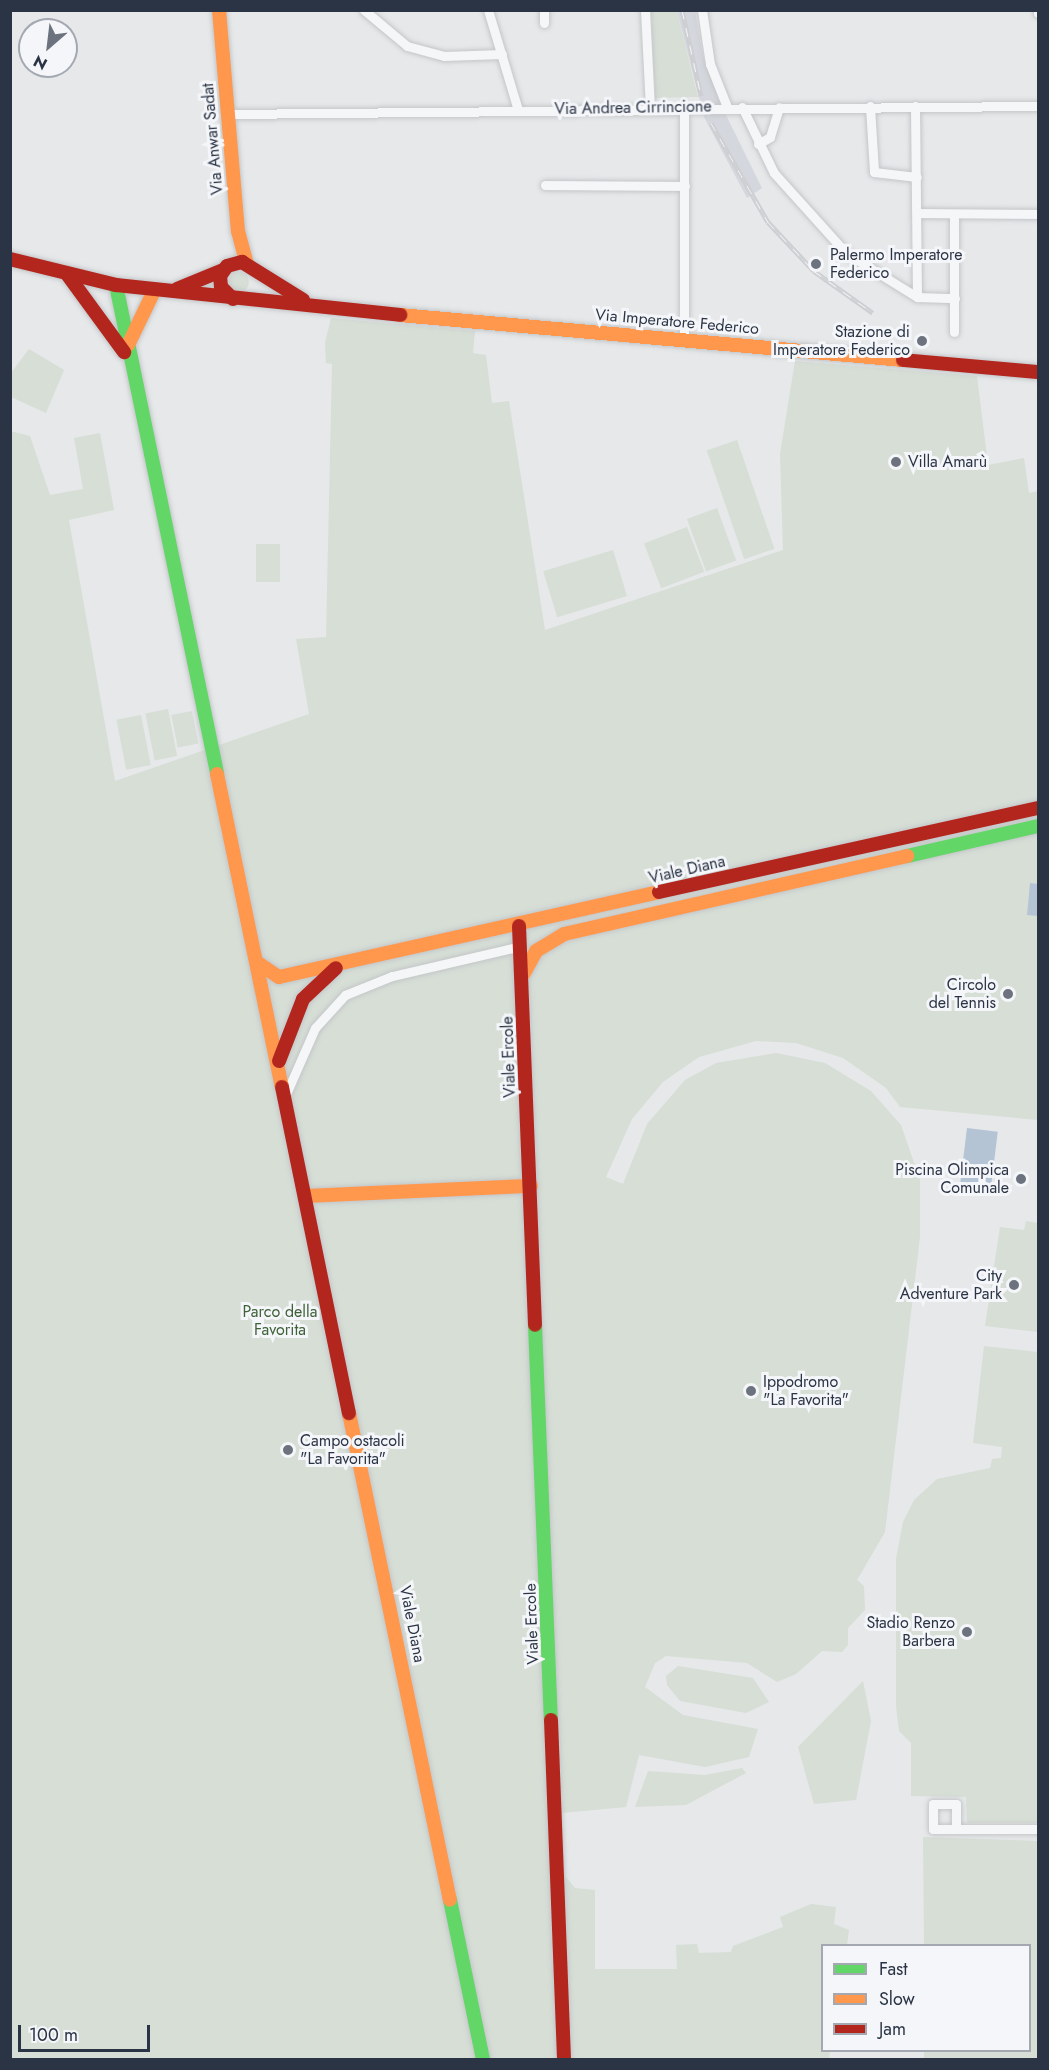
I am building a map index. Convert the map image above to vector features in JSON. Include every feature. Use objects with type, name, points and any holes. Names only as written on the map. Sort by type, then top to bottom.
[{"type":"street","name":"Via Anwar Sadat","points":[[219,10],[238,231],[247,264]]},
{"type":"street","points":[[364,10],[407,46],[444,56],[502,54]]},
{"type":"street","points":[[488,10],[518,110]]},
{"type":"street","points":[[543,10],[544,23]]},
{"type":"street","points":[[645,10],[650,108]]},
{"type":"street","points":[[702,10],[710,64],[727,107]]},
{"type":"street","points":[[870,106],[874,172],[917,177]]},
{"type":"street","points":[[915,106],[918,213],[917,297]]},
{"type":"street","name":"Via Andrea Cirrincione","points":[[228,114],[684,107],[1038,106]]},
{"type":"street","points":[[684,107],[684,339]]},
{"type":"street","points":[[742,107],[774,173],[831,239],[885,282],[917,297],[955,298]]},
{"type":"street","points":[[758,144],[770,138],[779,107]]},
{"type":"street","points":[[545,185],[684,186]]},
{"type":"street","points":[[918,213],[954,216],[1038,214]]},
{"type":"street","points":[[954,216],[954,332]]},
{"type":"street","name":"Via Imperatore Federico","points":[[10,259],[116,285],[238,299],[313,304],[1038,372]]},
{"type":"street","points":[[127,356],[132,332],[162,290],[201,283],[236,262],[247,264],[257,275],[313,304]]},
{"type":"street","points":[[223,270],[221,287],[238,299],[255,291],[257,275]]},
{"type":"street","points":[[67,274],[127,356]]},
{"type":"street","points":[[116,285],[127,356],[255,959]]},
{"type":"street","name":"Viale Diana","points":[[255,959],[273,976],[342,963],[519,926],[1038,808]]},
{"type":"street","name":"Viale Diana","points":[[522,980],[536,951],[564,934],[1038,826]]},
{"type":"street","name":"Viale Ercole","points":[[519,926],[564,2060]]},
{"type":"street","points":[[285,1099],[315,1028],[345,995],[392,976],[520,946]]},
{"type":"street","name":"Viale Diana","points":[[255,959],[306,1196],[483,2060]]},
{"type":"street","points":[[278,1065],[303,999],[342,963]]},
{"type":"street","points":[[306,1196],[531,1186]]},
{"type":"street","points":[[956,1829],[1038,1829]]},
{"type":"shaded area","points":[[677,11],[695,11],[703,56],[720,103],[762,188],[747,198],[704,117]]},
{"type":"green space","points":[[651,11],[677,11],[698,97],[655,98]]},
{"type":"green space","points":[[235,272],[243,272],[249,278],[249,286],[243,292],[235,292],[229,286],[229,278]]},
{"type":"green space","name":"Parco della Favorita","points":[[331,318],[475,331],[473,353],[486,355],[492,403],[509,401],[545,630],[783,550],[780,454],[795,361],[977,376],[988,465],[1024,458],[1029,493],[1038,491],[1038,1120],[900,1107],[886,1088],[843,1058],[796,1043],[756,1041],[699,1057],[663,1082],[632,1119],[606,1177],[623,1184],[647,1124],[685,1080],[716,1063],[776,1053],[825,1063],[871,1091],[901,1125],[920,1180],[920,1237],[885,1532],[857,1580],[864,1586],[865,1610],[848,1628],[848,1645],[842,1652],[822,1651],[796,1674],[777,1682],[747,1663],[666,1656],[655,1663],[645,1687],[683,1715],[758,1729],[749,1757],[705,1767],[639,1755],[626,1807],[562,1813],[565,1876],[575,1888],[595,1890],[595,1969],[677,1969],[676,1945],[697,1944],[699,1953],[731,1952],[733,1946],[783,1927],[780,1917],[811,1904],[836,1907],[834,1924],[849,1930],[847,1944],[821,1944],[821,2052],[830,2052],[829,2059],[11,2059],[10,431],[30,436],[50,495],[83,489],[74,438],[100,433],[114,510],[69,520],[115,781],[309,714],[296,639],[326,637],[332,364],[326,363],[325,343]]},
{"type":"green space","points":[[29,349],[64,370],[46,413],[11,397],[11,373]]},
{"type":"green space","points":[[737,440],[774,549],[744,559],[707,450]]},
{"type":"green space","points":[[717,508],[736,561],[706,572],[687,519]]},
{"type":"green space","points":[[687,527],[704,572],[661,588],[644,543]]},
{"type":"green space","points":[[256,544],[280,544],[280,582],[256,582]]},
{"type":"green space","points":[[613,550],[627,596],[557,617],[543,571]]},
{"type":"green space","points":[[168,709],[177,756],[155,761],[145,713]]},
{"type":"green space","points":[[192,711],[198,743],[178,747],[171,715]]},
{"type":"green space","points":[[141,715],[151,765],[126,770],[116,720]]},
{"type":"green space","name":"City Adventure Park","points":[[1026,1221],[1038,1223],[1038,1332],[985,1326],[1000,1227],[1024,1230]]},
{"type":"green space","name":"Stadio Renzo Barbera","points":[[984,1346],[1038,1352],[1038,1823],[967,1823],[966,1797],[911,1796],[911,1743],[899,1731],[896,1706],[896,1559],[903,1522],[914,1500],[937,1479],[990,1468],[992,1459],[1001,1458],[1002,1447],[973,1443]]},
{"type":"green space","points":[[678,1666],[753,1678],[769,1702],[746,1713],[680,1701],[667,1685],[666,1676]]},
{"type":"green space","points":[[863,1681],[871,1721],[856,1800],[814,1804],[798,1747]]},
{"type":"green space","points":[[742,1768],[746,1773],[686,1805],[635,1807],[648,1771],[705,1775]]},
{"type":"green space","points":[[923,1837],[1038,1841],[1038,2059],[924,2059],[924,2052],[1031,2052],[1031,1944],[924,1944]]},
{"type":"water","points":[[1030,883],[1038,884],[1038,916],[1027,915]]},
{"type":"water","name":"Piscina Olimpica Comunale","points":[[967,1128],[998,1132],[990,1195],[959,1192]]},
{"type":"railway","points":[[682,10],[701,96]]},
{"type":"railway","points":[[711,123],[768,222],[814,271],[873,313]]},
{"type":"traffic: fast","points":[[116,285],[217,774]]},
{"type":"traffic: fast","points":[[907,856],[1038,826]]},
{"type":"traffic: fast","points":[[535,1325],[551,1720]]},
{"type":"traffic: fast","points":[[450,1900],[483,2060]]},
{"type":"traffic: slow","points":[[219,10],[238,231],[247,264]]},
{"type":"traffic: slow","points":[[128,345],[155,289]]},
{"type":"traffic: slow","points":[[400,315],[903,360]]},
{"type":"traffic: slow","points":[[217,774],[282,1087]]},
{"type":"traffic: slow","points":[[524,973],[536,951],[564,934],[907,856]]},
{"type":"traffic: slow","points":[[258,963],[279,977],[659,892]]},
{"type":"traffic: slow","points":[[307,1196],[531,1186]]},
{"type":"traffic: slow","points":[[349,1413],[450,1900]]},
{"type":"traffic: jam","points":[[10,259],[116,285],[400,315]]},
{"type":"traffic: jam","points":[[233,299],[221,287],[220,276],[227,266],[242,262],[303,300]]},
{"type":"traffic: jam","points":[[177,289],[223,270]]},
{"type":"traffic: jam","points":[[67,274],[124,352]]},
{"type":"traffic: jam","points":[[903,360],[1038,372]]},
{"type":"traffic: jam","points":[[659,892],[1038,808]]},
{"type":"traffic: jam","points":[[519,926],[535,1325]]},
{"type":"traffic: jam","points":[[279,1061],[303,999],[336,968]]},
{"type":"traffic: jam","points":[[282,1087],[349,1413]]},
{"type":"traffic: jam","points":[[551,1720],[564,2060]]},
{"type":"place","name":"Palermo Imperatore Federico","points":[[816,264]]},
{"type":"place","name":"Stazione di Imperatore Federico","points":[[922,341]]},
{"type":"place","name":"Villa Amarù","points":[[896,462]]},
{"type":"place","name":"Circolo del Tennis","points":[[1008,994]]},
{"type":"place","name":"Piscina Olimpica Comunale","points":[[1021,1179]]},
{"type":"place","name":"City Adventure Park","points":[[1014,1285]]},
{"type":"place","name":"Ippodromo \"La Favorita\"","points":[[751,1391]]},
{"type":"place","name":"Campo ostacoli \"La Favorita\"","points":[[288,1450]]},
{"type":"place","name":"Stadio Renzo Barbera","points":[[967,1632]]}]
